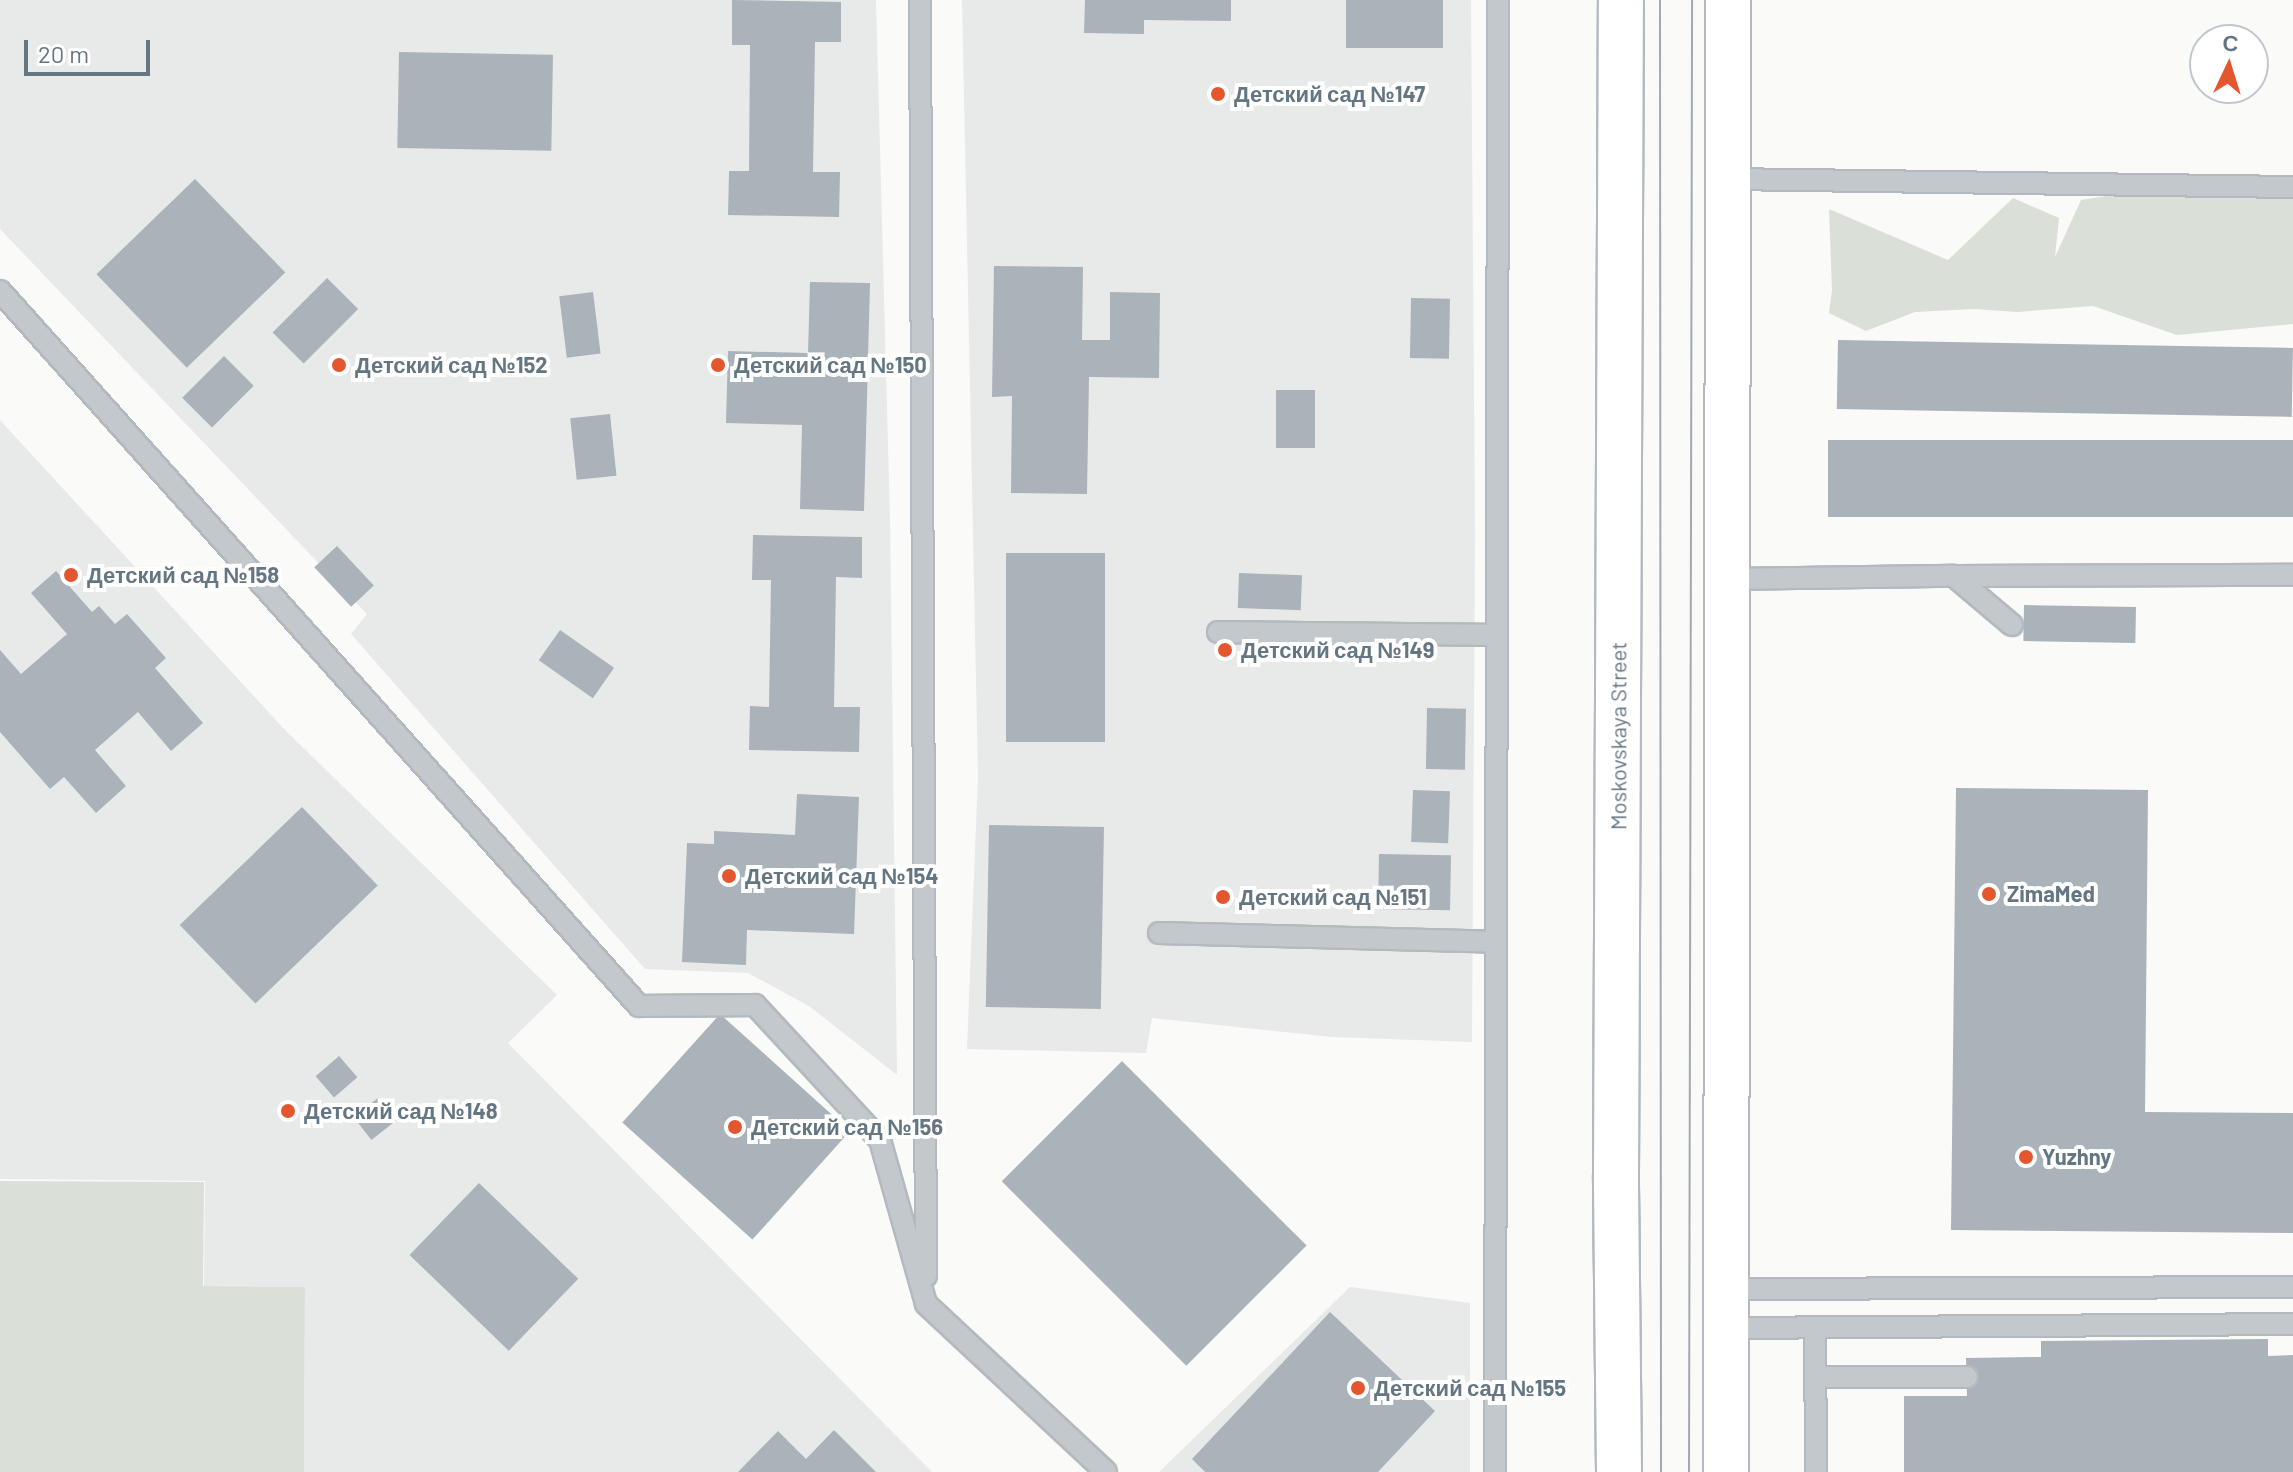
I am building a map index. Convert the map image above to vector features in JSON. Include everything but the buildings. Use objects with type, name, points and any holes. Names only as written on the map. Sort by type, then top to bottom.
[{"type":"street","name":"Moskovskaya Street","points":[[1619,1472],[1616,1175],[1621,0]]},
{"type":"street","points":[[1726,1472],[1728,0]]},
{"type":"lane","points":[[920,0],[926,1304]]},
{"type":"lane","points":[[1495,1472],[1498,0]]},
{"type":"lane","points":[[1727,179],[2293,187]]},
{"type":"lane","points":[[0,291],[639,1006],[755,1005],[880,1140],[926,1304],[1106,1472]]},
{"type":"lane","points":[[1727,579],[2293,575]]},
{"type":"lane","points":[[1954,576],[2012,625]]},
{"type":"lane","points":[[1218,632],[1497,635]]},
{"type":"lane","points":[[1159,933],[1496,942]]},
{"type":"lane","points":[[1726,1308],[2293,1287]]},
{"type":"lane","points":[[1726,1308],[1815,1327],[2293,1324]]},
{"type":"lane","points":[[1815,1327],[1816,1472]]},
{"type":"lane","points":[[1815,1377],[1967,1377]]},
{"type":"shaded area","points":[[0,0],[876,0],[890,519],[897,1075],[809,1006],[748,973],[645,969],[351,634],[367,614],[0,229]]},
{"type":"shaded area","points":[[962,0],[1471,0],[1475,536],[1472,1042],[1332,1037],[1152,1018],[1146,1053],[967,1049],[978,776]]},
{"type":"shaded area","points":[[2158,188],[2293,199],[2293,324],[2177,335],[2093,306],[2017,312],[1974,309],[1915,312],[1866,331],[1829,313],[1832,290],[1829,209],[1948,260],[2013,198],[2059,218],[2055,257],[2081,200]]},
{"type":"shaded area","name":"Детский сад №148","points":[[0,420],[285,730],[557,995],[508,1043],[932,1472],[304,1472],[305,1287],[204,1286],[205,1181],[0,1179]]},
{"type":"shaded area","points":[[0,1181],[204,1182],[203,1286],[305,1287],[304,1472],[0,1472]]},
{"type":"shaded area","name":"Детский сад №155","points":[[1350,1287],[1470,1303],[1470,1472],[1159,1472]]},
{"type":"tram line","points":[[1660,0],[1661,1472]]},
{"type":"tram line","points":[[1689,1472],[1692,0]]},
{"type":"place","name":"Детский сад №147","points":[[1218,94]]},
{"type":"place","name":"Детский сад №152","points":[[339,365]]},
{"type":"place","name":"Детский сад №150","points":[[718,365]]},
{"type":"place","name":"Детский сад №158","points":[[71,575]]},
{"type":"place","name":"Детский сад №149","points":[[1225,650]]},
{"type":"place","name":"Детский сад №154","points":[[729,876]]},
{"type":"place","name":"ZimaMed","points":[[1989,894]]},
{"type":"place","name":"Детский сад №151","points":[[1223,897]]},
{"type":"place","name":"Детский сад №148","points":[[288,1111]]},
{"type":"place","name":"Детский сад №156","points":[[735,1127]]},
{"type":"place","name":"Yuzhny","points":[[2026,1157]]},
{"type":"place","name":"Детский сад №155","points":[[1358,1388]]}]
